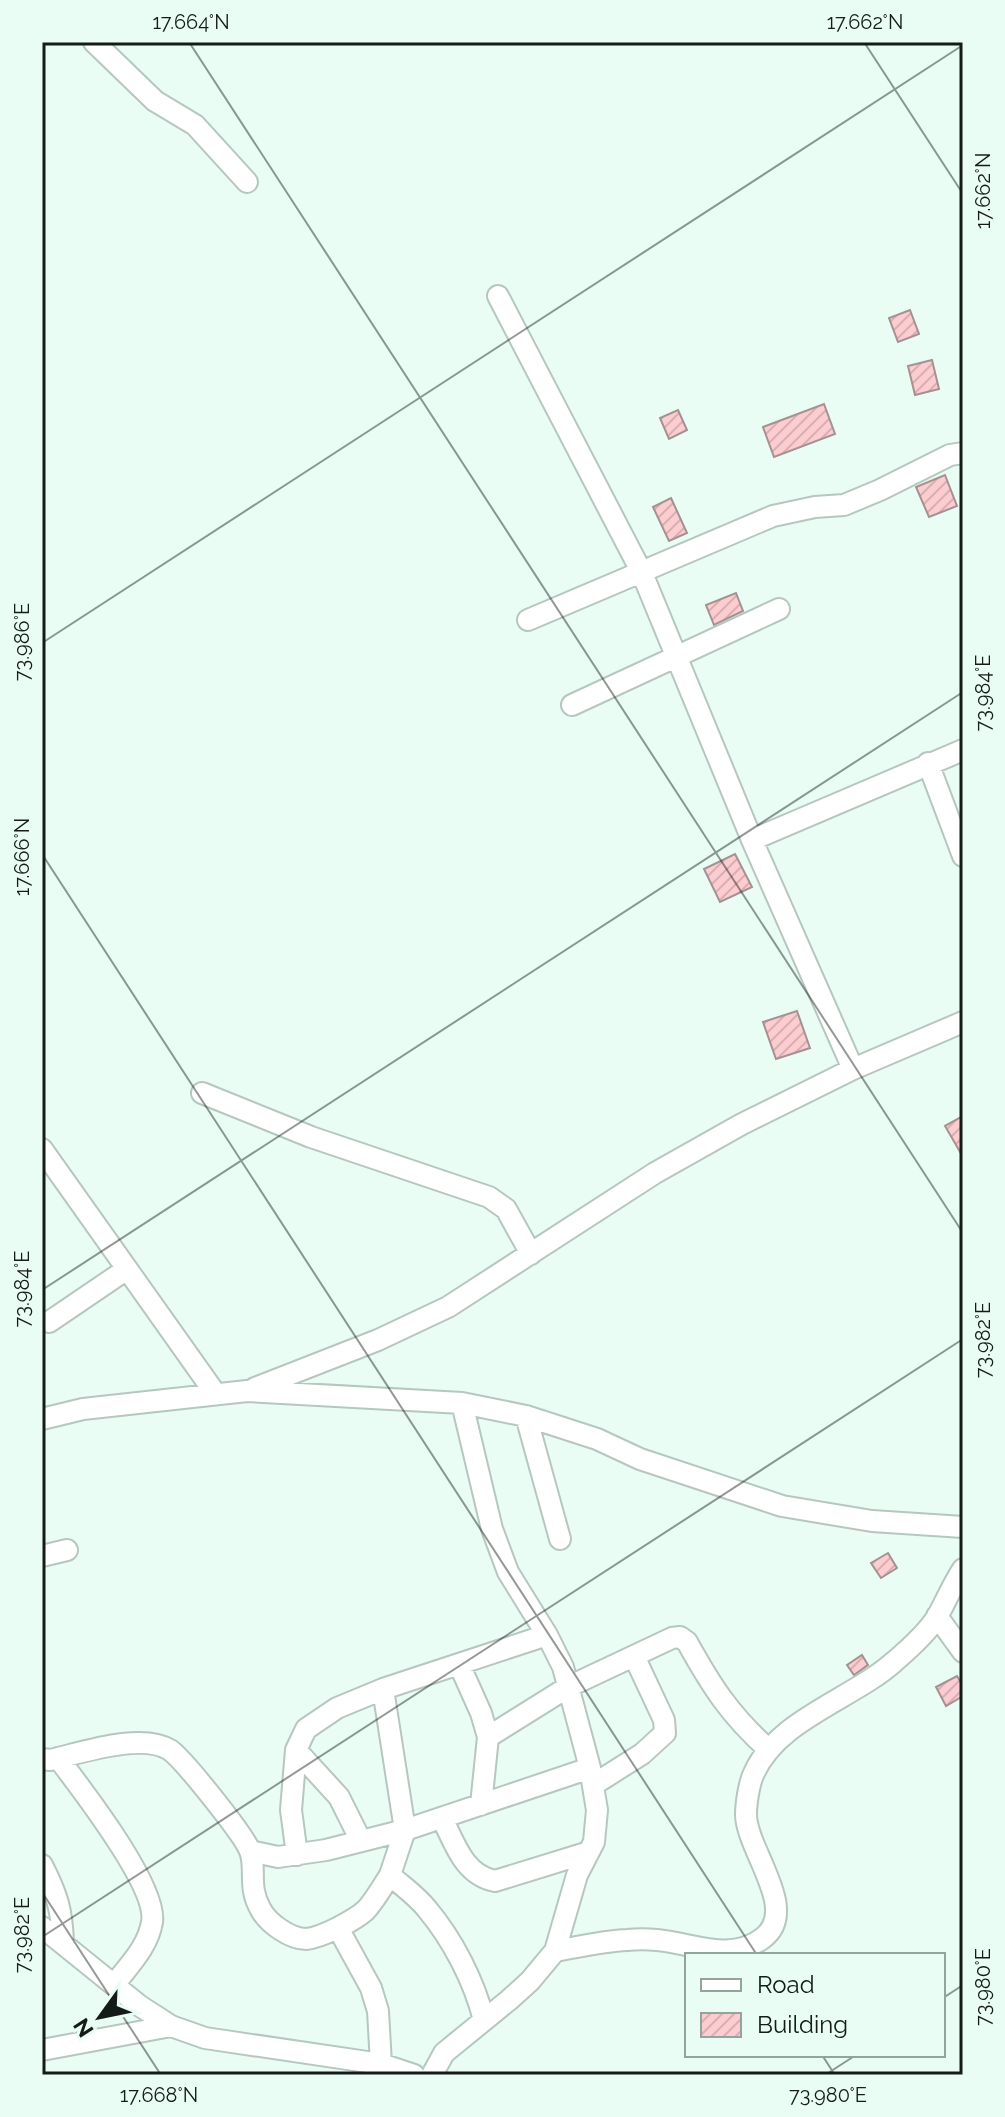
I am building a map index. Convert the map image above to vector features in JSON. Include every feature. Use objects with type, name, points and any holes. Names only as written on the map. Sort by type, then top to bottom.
[{"type":"street","points":[[94,42],[155,101],[195,125],[247,182]]},
{"type":"street","points":[[498,296],[642,573],[752,840],[853,1069]]},
{"type":"street","points":[[528,620],[773,516],[815,507],[844,505],[950,455],[963,453]]},
{"type":"street","points":[[572,705],[779,609]]},
{"type":"street","points":[[752,840],[963,750]]},
{"type":"street","points":[[928,763],[962,849]]},
{"type":"street","points":[[247,1391],[378,1340],[448,1307],[655,1173],[742,1124],[853,1069],[963,1022]]},
{"type":"street","points":[[202,1093],[311,1137],[489,1197],[506,1209],[531,1254]]},
{"type":"street","points":[[42,1149],[215,1393]]},
{"type":"street","points":[[49,1322],[127,1269]]},
{"type":"street","points":[[42,1419],[83,1409],[247,1391],[462,1403],[526,1416],[597,1439],[656,1465],[782,1506],[872,1521],[963,1527]]},
{"type":"street","points":[[432,2075],[444,2053],[530,1981],[555,1951],[577,1875],[594,1842],[597,1810],[563,1667],[508,1572],[492,1529],[462,1403]]},
{"type":"street","points":[[526,1416],[560,1539]]},
{"type":"street","points":[[42,1556],[67,1550]]},
{"type":"street","points":[[555,1951],[623,1940],[656,1940],[731,1951],[764,1938],[774,1925],[778,1905],[758,1860],[746,1815],[753,1774],[769,1750],[788,1732],[894,1663],[937,1616],[963,1569]]},
{"type":"street","points":[[937,1616],[963,1652]]},
{"type":"street","points":[[297,1855],[291,1810],[296,1750],[306,1729],[337,1708],[383,1689],[547,1635]]},
{"type":"street","points":[[488,1737],[568,1687],[680,1637],[687,1642],[717,1696],[741,1725],[769,1750]]},
{"type":"street","points":[[250,1851],[278,1857],[361,1841],[481,1805],[591,1777],[642,1754],[665,1733],[664,1720],[634,1656]]},
{"type":"street","points":[[459,1664],[488,1737],[481,1805]]},
{"type":"street","points":[[50,1758],[108,1746],[150,1743],[169,1750],[223,1812],[250,1851],[252,1889],[262,1913],[285,1932],[306,1939],[338,1928],[366,1910],[390,1875],[405,1830],[383,1689]]},
{"type":"street","points":[[296,1750],[339,1797],[361,1841]]},
{"type":"street","points":[[50,1758],[102,1815],[131,1865],[153,1918],[147,1941],[114,1985]]},
{"type":"street","points":[[442,1818],[461,1857],[483,1879],[495,1881],[589,1852]]},
{"type":"street","points":[[42,1865],[57,1894],[62,1913],[63,1943]]},
{"type":"street","points":[[390,1875],[427,1908],[461,1960],[478,1995],[484,2020]]},
{"type":"street","points":[[42,1927],[140,2006],[171,2026],[205,2038],[381,2064],[414,2075]]},
{"type":"street","points":[[338,1928],[371,1988],[378,2011],[381,2064]]},
{"type":"street","points":[[42,2050],[171,2026]]},
{"type":"building","points":[[910,310],[919,334],[898,342],[889,318]]},
{"type":"building","points":[[932,360],[939,389],[915,395],[908,366]]},
{"type":"building","points":[[824,404],[835,434],[774,457],[763,427]]},
{"type":"building","points":[[678,410],[687,430],[669,439],[660,418]]},
{"type":"building","points":[[945,475],[957,506],[929,517],[916,487]]},
{"type":"building","points":[[671,498],[687,533],[669,541],[653,507]]},
{"type":"building","points":[[736,593],[743,611],[714,625],[706,605]]},
{"type":"building","points":[[735,854],[752,887],[720,902],[704,869]]},
{"type":"building","points":[[797,1011],[810,1048],[776,1059],[763,1022]]},
{"type":"building","points":[[963,1116],[963,1157],[945,1126]]},
{"type":"building","points":[[888,1553],[897,1568],[881,1578],[871,1563]]},
{"type":"building","points":[[862,1655],[868,1665],[854,1675],[847,1665]]},
{"type":"building","points":[[957,1676],[963,1686],[963,1696],[946,1706],[936,1687]]}]
